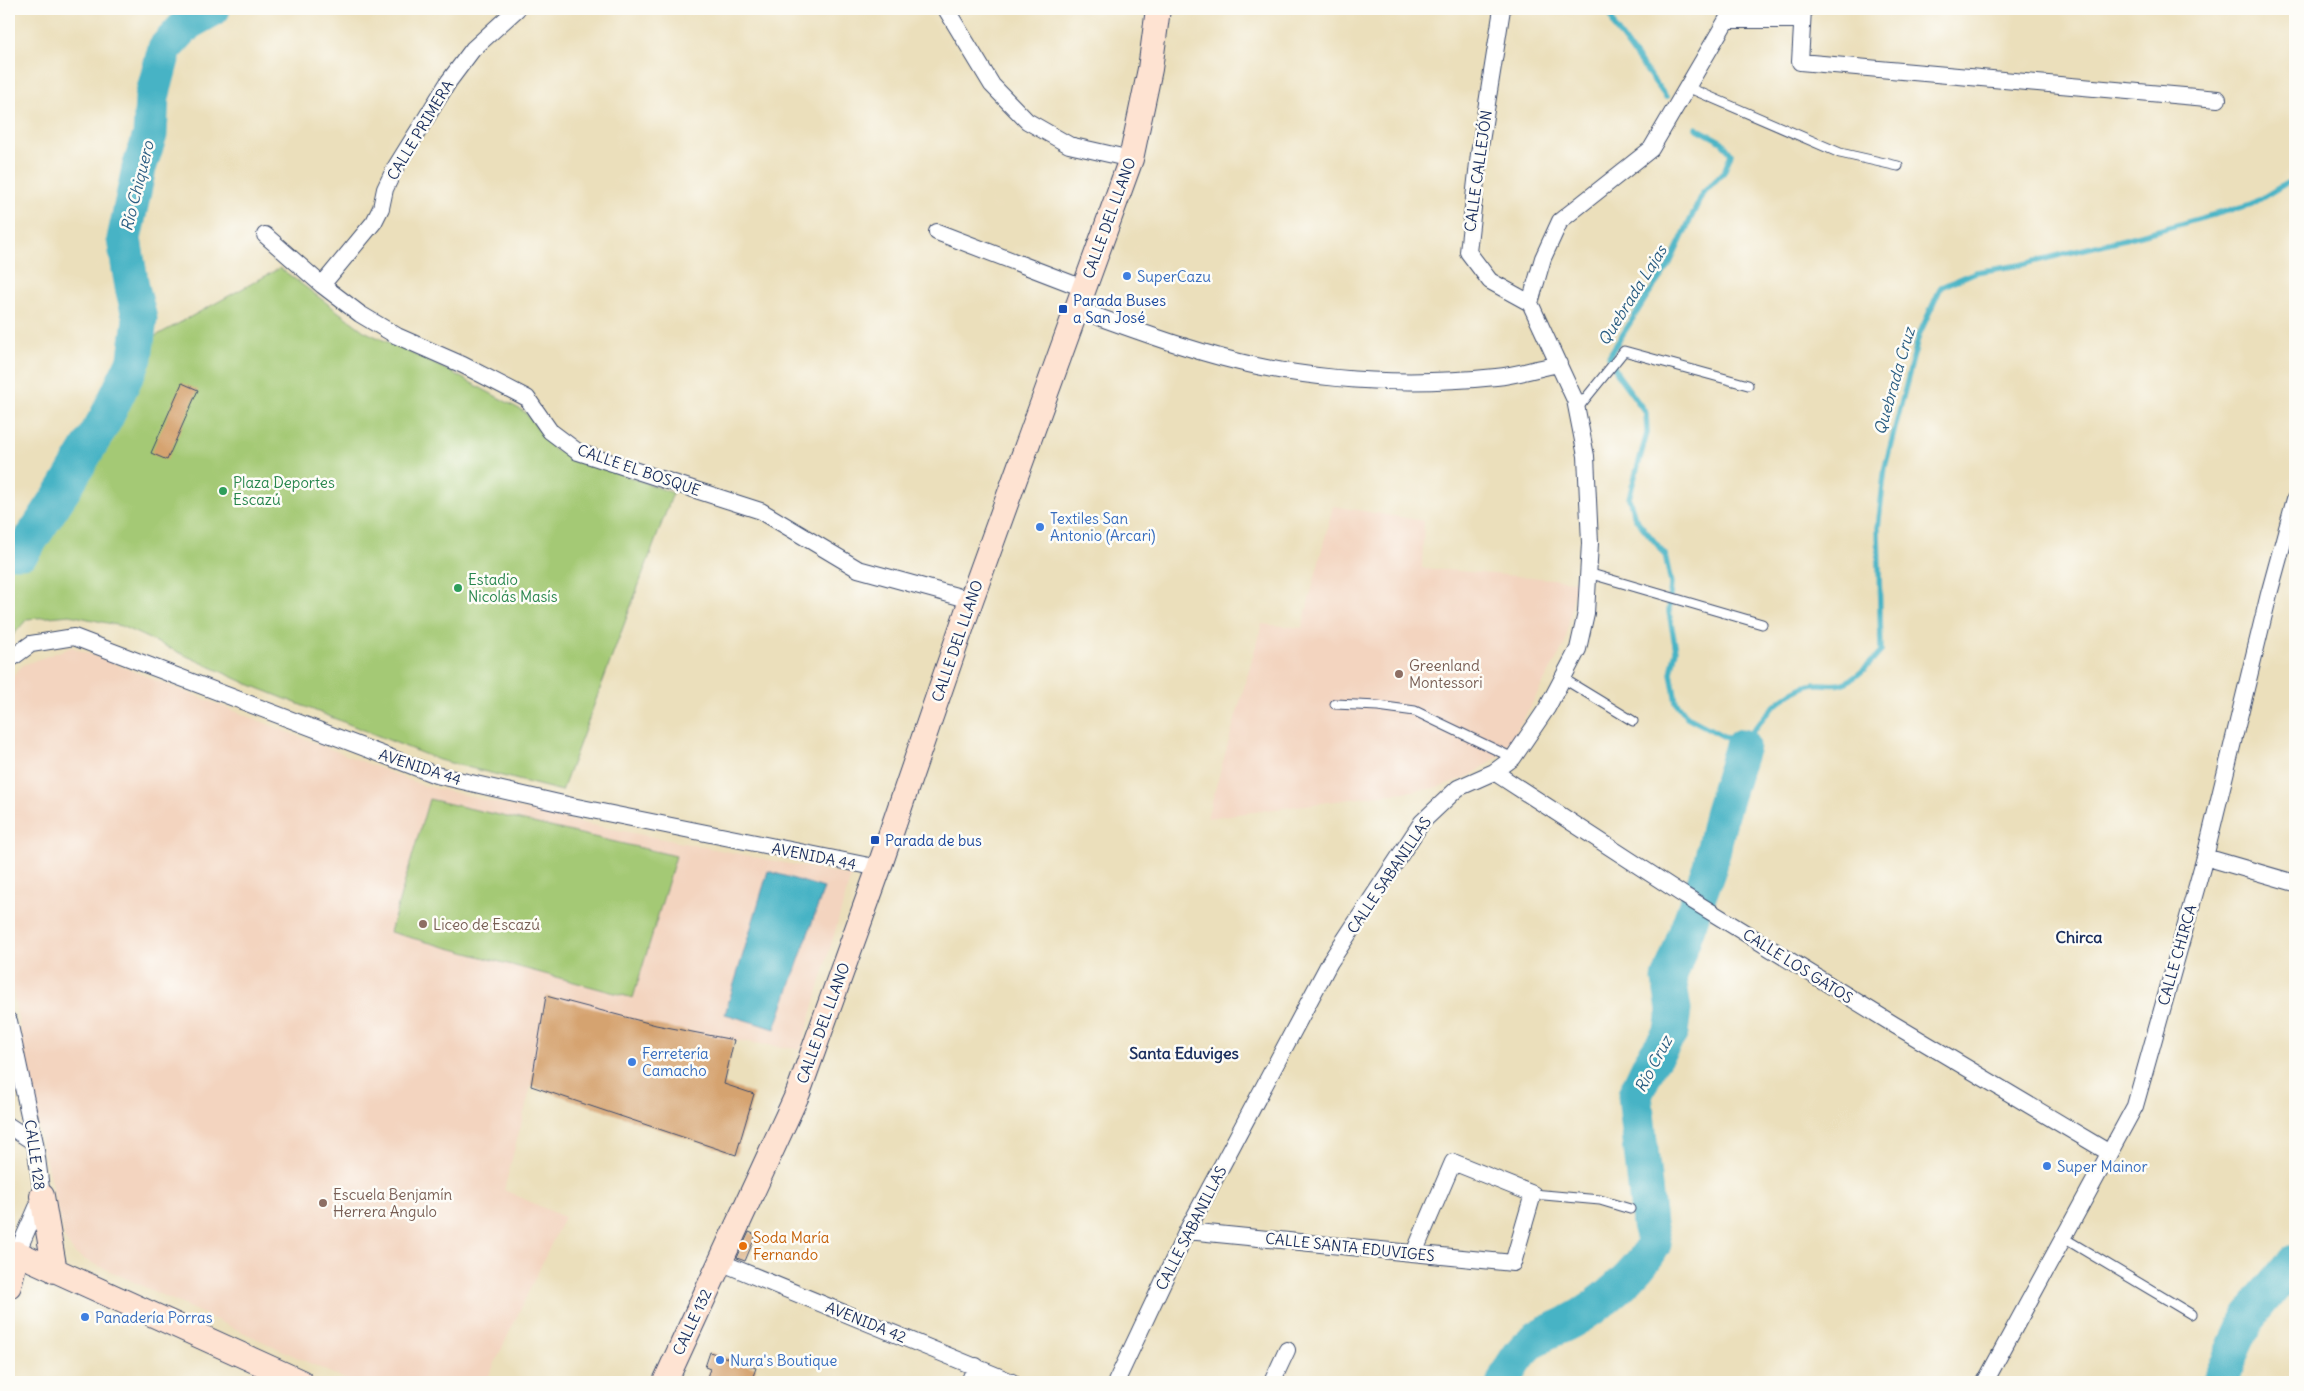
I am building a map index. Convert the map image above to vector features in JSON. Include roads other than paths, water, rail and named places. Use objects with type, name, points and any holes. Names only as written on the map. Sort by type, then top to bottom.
[{"type":"main road","name":"CALLE DEL LLANO","points":[[720,1262],[798,1092],[879,868],[970,600],[1080,298],[1106,232],[1130,160],[1150,69],[1158,9]]},
{"type":"main road","points":[[42,1196],[55,1270]]},
{"type":"main road","points":[[13,1252],[301,1382]]},
{"type":"main road","name":"CALLE 128","points":[[9,1286],[13,1252]]},
{"type":"main road","name":"CALLE 132","points":[[665,1382],[720,1262]]},
{"type":"street","name":"CALLE PRIMERA","points":[[322,285],[374,222],[381,208],[385,189],[395,168],[449,81],[473,49],[516,9]]},
{"type":"street","points":[[946,9],[992,85],[1027,121],[1069,145],[1130,160]]},
{"type":"street","name":"CALLE CALLEJÓN","points":[[1502,9],[1479,154],[1468,252],[1490,281],[1530,303]]},
{"type":"street","points":[[1530,303],[1543,258],[1560,221],[1651,149],[1730,14],[1803,14],[1800,62],[2218,99]]},
{"type":"street","points":[[937,232],[1176,344],[1248,364],[1329,376],[1398,382],[1497,377],[1559,364]]},
{"type":"street","name":"CALLE EL BOSQUE","points":[[265,235],[322,285],[360,314],[397,336],[463,365],[527,398],[550,431],[578,452],[761,511],[858,569],[970,600]]},
{"type":"street","name":"CALLE SABANILLAS","points":[[1116,1382],[1186,1231],[1330,962],[1422,822],[1458,788],[1494,772],[1513,758],[1564,678],[1578,649],[1586,613],[1590,543],[1586,456],[1575,400],[1530,303]]},
{"type":"street","name":"CALLE CHIRCA","points":[[1985,1382],[2134,1106],[2205,857],[2269,594],[2295,500]]},
{"type":"street","name":"AVENIDA 44","points":[[9,660],[31,644],[74,637],[436,775],[572,806],[879,868]]},
{"type":"street","name":"CALLE LOS GATOS","points":[[1494,772],[1685,896],[1901,1029],[2108,1152]]},
{"type":"street","points":[[2205,857],[2295,883]]},
{"type":"street","name":"CALLE 128","points":[[9,1021],[35,1143],[42,1196],[13,1252]]},
{"type":"street","points":[[9,1126],[35,1143]]},
{"type":"street","points":[[1414,1253],[1453,1162],[1533,1194]]},
{"type":"street","name":"CALLE SANTA EDUVIGES","points":[[1186,1231],[1513,1263],[1533,1194]]},
{"type":"street","name":"AVENIDA 42","points":[[720,1262],[1012,1382]]},
{"type":"street","points":[[1272,1382],[1287,1350]]},
{"type":"street","points":[[969,1382],[976,1366]]},
{"type":"lane","points":[[1687,87],[1840,153],[1898,166]]},
{"type":"lane","points":[[1577,409],[1624,352],[1748,385]]},
{"type":"lane","points":[[1588,574],[1762,624]]},
{"type":"lane","points":[[1564,678],[1633,721]]},
{"type":"lane","points":[[1335,704],[1378,706],[1415,711],[1513,758]]},
{"type":"lane","points":[[1533,1194],[1600,1200],[1630,1209]]},
{"type":"lane","points":[[2062,1237],[2192,1314]]},
{"type":"water","points":[[768,871],[824,888],[775,1029],[725,1014]]},
{"type":"waterway","points":[[9,27],[12,9]]},
{"type":"waterway","name":"Río Chiquero","points":[[9,551],[23,551],[64,489],[106,418],[135,358],[140,319],[132,287],[124,239],[139,168],[150,135],[152,97],[165,48],[188,23],[213,9]]},
{"type":"waterway","name":"Quebrada Lajas","points":[[1609,9],[1615,28],[1666,97]]},
{"type":"waterway","name":"Quebrada Cruz","points":[[1696,128],[1722,142],[1731,154],[1724,172],[1703,193],[1668,267],[1609,356],[1618,375],[1646,413],[1647,433],[1629,498],[1635,518],[1665,554],[1671,583],[1669,612],[1676,650],[1671,673],[1676,702],[1687,717],[1742,746],[1771,709],[1789,694],[1813,684],[1840,684],[1846,682],[1863,670],[1881,651],[1878,528],[1885,467],[1919,335],[1941,287],[1976,272],[2020,265],[2141,235],[2252,204],[2295,178]]},
{"type":"waterway","name":"Río Cruz","points":[[1504,1382],[1524,1349],[1542,1335],[1567,1324],[1606,1298],[1638,1267],[1654,1244],[1649,1224],[1635,1095],[1650,1063],[1671,1032],[1674,1010],[1669,979],[1710,866],[1721,815],[1742,746]]},
{"type":"waterway","points":[[2219,1382],[2248,1318],[2295,1261]]},
{"type":"place","name":"SuperCazu","points":[[1127,276]]},
{"type":"place","name":"Parada Buses a San José","points":[[1063,309]]},
{"type":"place","name":"Plaza Deportes Escazú","points":[[223,491]]},
{"type":"place","name":"Textiles San Antonio (Arcari)","points":[[1040,527]]},
{"type":"place","name":"Estadio Nicolás Masís","points":[[458,588]]},
{"type":"place","name":"Greenland Montessori","points":[[1399,674]]},
{"type":"place","name":"Parada de bus","points":[[875,840]]},
{"type":"place","name":"Liceo de Escazú","points":[[423,924]]},
{"type":"place","name":"Ferretería Camacho","points":[[632,1062]]},
{"type":"place","name":"Super Mainor","points":[[2047,1166]]},
{"type":"place","name":"Escuela Benjamín Herrera Angulo","points":[[323,1203]]},
{"type":"place","name":"Soda María Fernando","points":[[743,1246]]},
{"type":"place","name":"Panadería Porras","points":[[85,1317]]},
{"type":"place","name":"Nura's Boutique","points":[[720,1360]]},
{"type":"district","name":"Chirca","points":[[2079,937]]},
{"type":"district","name":"Santa Eduviges","points":[[1184,1053]]}]
